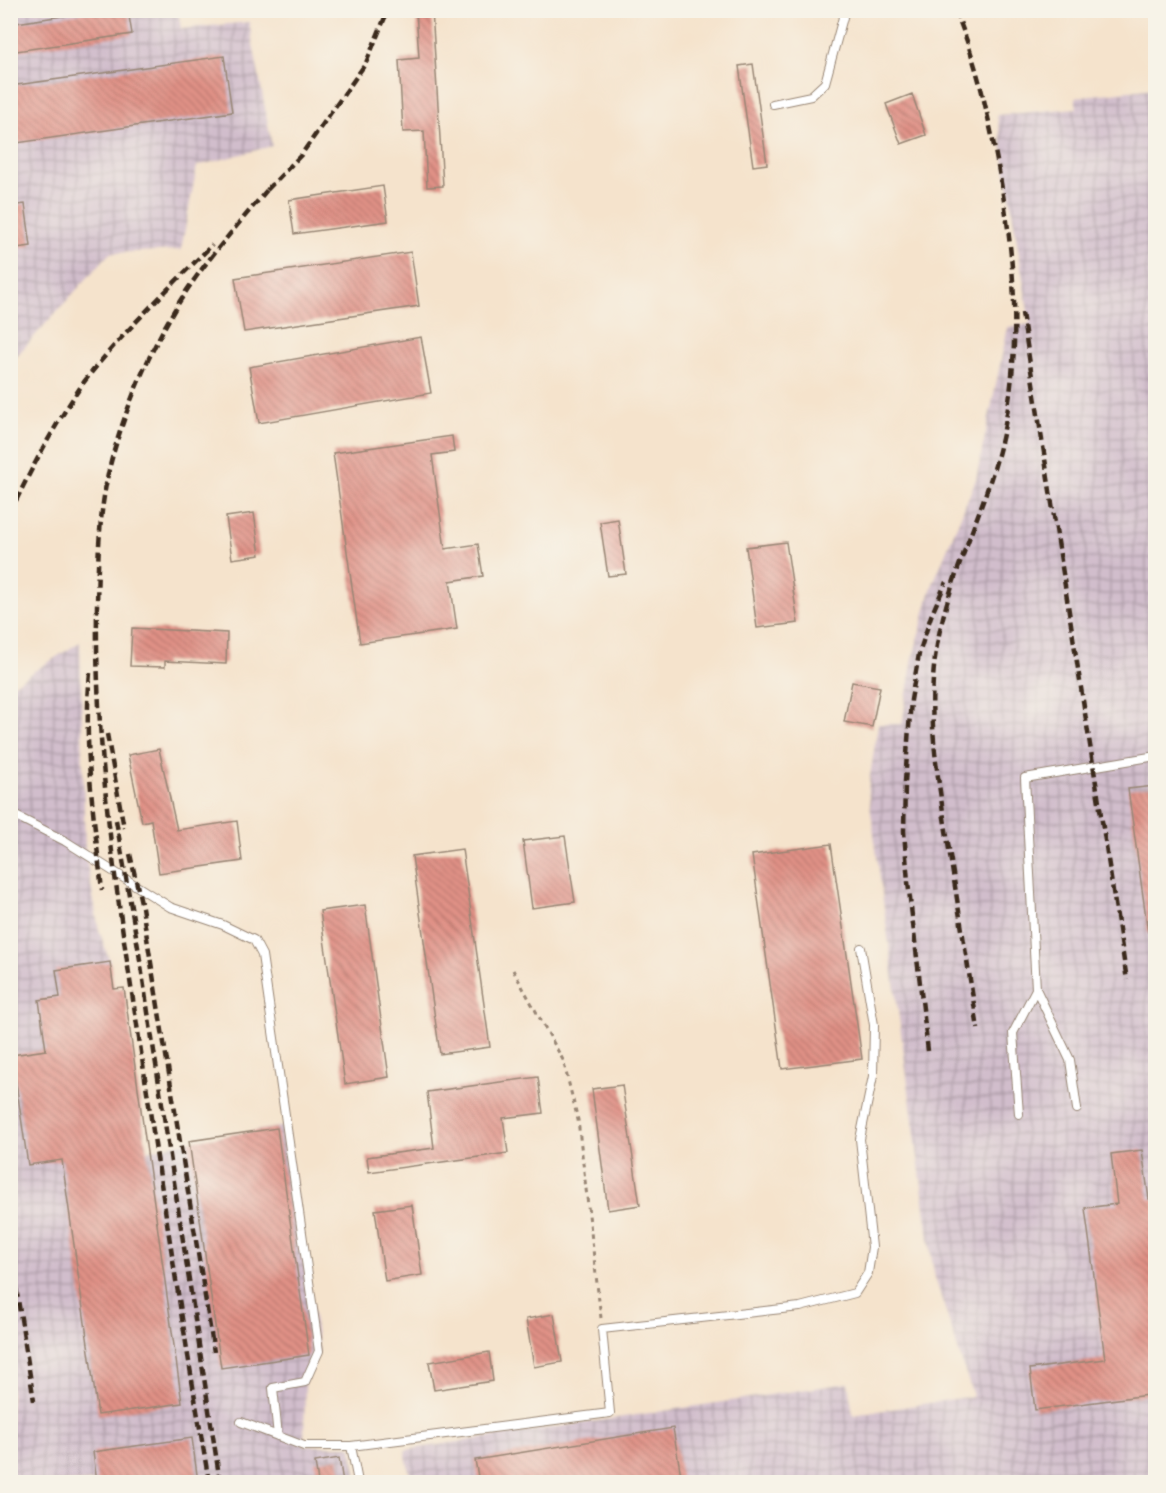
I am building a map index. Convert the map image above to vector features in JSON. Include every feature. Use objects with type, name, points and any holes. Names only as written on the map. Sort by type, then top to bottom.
[{"type":"lane","points":[[773,104],[811,96],[825,83],[845,10]]},
{"type":"lane","points":[[1077,1109],[1070,1060],[1036,989],[1025,778],[1155,756]]},
{"type":"lane","points":[[10,813],[65,841],[170,907],[223,925],[254,940],[262,956],[320,1351],[305,1382],[273,1388],[278,1436]]},
{"type":"lane","points":[[241,1422],[304,1446],[351,1446],[610,1413],[603,1329],[800,1307],[855,1293],[868,1273],[872,1247],[860,1139],[873,1076],[874,1025],[861,948]]},
{"type":"lane","points":[[1019,1114],[1013,1033],[1036,989]]},
{"type":"lane","points":[[351,1446],[358,1482]]},
{"type":"path","points":[[513,970],[563,1060],[578,1120],[603,1329]]},
{"type":"shaded area","points":[[11,11],[178,11],[181,29],[249,22],[272,146],[197,166],[181,250],[110,253],[11,362]]},
{"type":"shaded area","points":[[1155,88],[1155,1482],[411,1482],[405,1450],[848,1383],[853,1415],[973,1396],[934,1275],[868,790],[878,724],[902,724],[913,657],[932,586],[976,479],[1008,327],[1030,324],[997,115],[1077,108],[1075,97]]},
{"type":"shaded area","points":[[80,642],[85,853],[99,930],[110,962],[114,989],[124,988],[147,1151],[189,1141],[286,1126],[319,1351],[305,1382],[304,1446],[351,1446],[358,1482],[11,1482],[11,686]]},
{"type":"building","points":[[102,10],[128,10],[132,34],[10,52],[10,24]]},
{"type":"building","points":[[416,10],[432,10],[443,186],[427,187],[424,131],[403,132],[399,60],[419,58]]},
{"type":"building","points":[[224,56],[232,112],[10,144],[10,86]]},
{"type":"building","points":[[753,64],[767,164],[753,166],[739,66]]},
{"type":"building","points":[[912,94],[926,135],[901,144],[886,104]]},
{"type":"building","points":[[383,186],[388,221],[294,234],[289,200]]},
{"type":"building","points":[[25,204],[31,246],[10,249],[10,206]]},
{"type":"building","points":[[411,252],[419,306],[244,332],[235,278]]},
{"type":"building","points":[[421,337],[431,393],[259,423],[249,367]]},
{"type":"building","points":[[452,436],[454,452],[432,455],[445,549],[478,544],[483,576],[450,581],[457,629],[360,643],[333,453]]},
{"type":"building","points":[[254,513],[260,555],[232,559],[226,517]]},
{"type":"building","points":[[618,519],[626,574],[608,576],[600,522]]},
{"type":"building","points":[[786,542],[798,623],[757,628],[746,547]]},
{"type":"building","points":[[132,628],[227,633],[226,664],[165,661],[165,667],[130,666]]},
{"type":"building","points":[[852,682],[880,687],[872,727],[844,722]]},
{"type":"building","points":[[159,749],[177,830],[237,821],[242,861],[159,873],[151,820],[142,822],[128,755]]},
{"type":"building","points":[[1155,786],[1155,932],[1148,932],[1128,789]]},
{"type":"building","points":[[565,836],[575,902],[532,908],[523,841]]},
{"type":"building","points":[[831,844],[862,1059],[782,1069],[752,855]]},
{"type":"building","points":[[462,849],[490,1047],[440,1054],[412,856]]},
{"type":"building","points":[[365,905],[389,1077],[345,1084],[320,911]]},
{"type":"building","points":[[110,962],[114,989],[124,988],[182,1403],[98,1415],[62,1160],[28,1165],[12,1055],[46,1050],[39,1000],[60,997],[56,970]]},
{"type":"building","points":[[538,1077],[543,1113],[503,1118],[508,1153],[369,1172],[367,1157],[434,1148],[427,1092]]},
{"type":"building","points":[[622,1085],[640,1205],[608,1210],[592,1089]]},
{"type":"building","points":[[277,1128],[309,1355],[221,1368],[189,1141]]},
{"type":"building","points":[[1142,1150],[1149,1199],[1155,1199],[1155,1394],[1035,1410],[1030,1369],[1105,1359],[1085,1208],[1117,1204],[1111,1154]]},
{"type":"building","points":[[412,1205],[422,1275],[385,1281],[375,1210]]},
{"type":"building","points":[[554,1314],[562,1362],[534,1367],[526,1319]]},
{"type":"building","points":[[489,1352],[493,1381],[434,1390],[429,1362]]},
{"type":"building","points":[[673,1428],[682,1482],[479,1482],[475,1460]]},
{"type":"building","points":[[192,1438],[198,1482],[97,1482],[93,1452]]},
{"type":"building","points":[[339,1458],[343,1482],[318,1482],[315,1462]]},
{"type":"railway","points":[[267,190],[301,155],[366,63],[388,10]]},
{"type":"railway","points":[[955,10],[977,75],[993,141],[1007,221],[1014,302],[1014,342],[1005,422],[988,487],[951,588],[934,667],[932,711],[938,777],[978,1029]]},
{"type":"railway","points":[[209,1482],[163,1197],[114,869],[99,712],[97,659],[99,548],[105,489],[114,451],[128,409],[154,348],[175,308],[197,276],[272,184]]},
{"type":"railway","points":[[10,513],[44,446],[84,382],[129,330],[212,245]]},
{"type":"railway","points":[[1022,313],[1127,980]]},
{"type":"railway","points":[[928,1051],[908,882],[904,831],[905,782],[911,700],[919,654],[931,616],[946,582]]},
{"type":"railway","points":[[90,673],[89,754],[102,890]]},
{"type":"railway","points":[[107,734],[124,828]]},
{"type":"railway","points":[[116,820],[138,947],[220,1482]]},
{"type":"railway","points":[[130,854],[142,907],[214,1352]]},
{"type":"railway","points":[[10,1249],[34,1401]]}]
